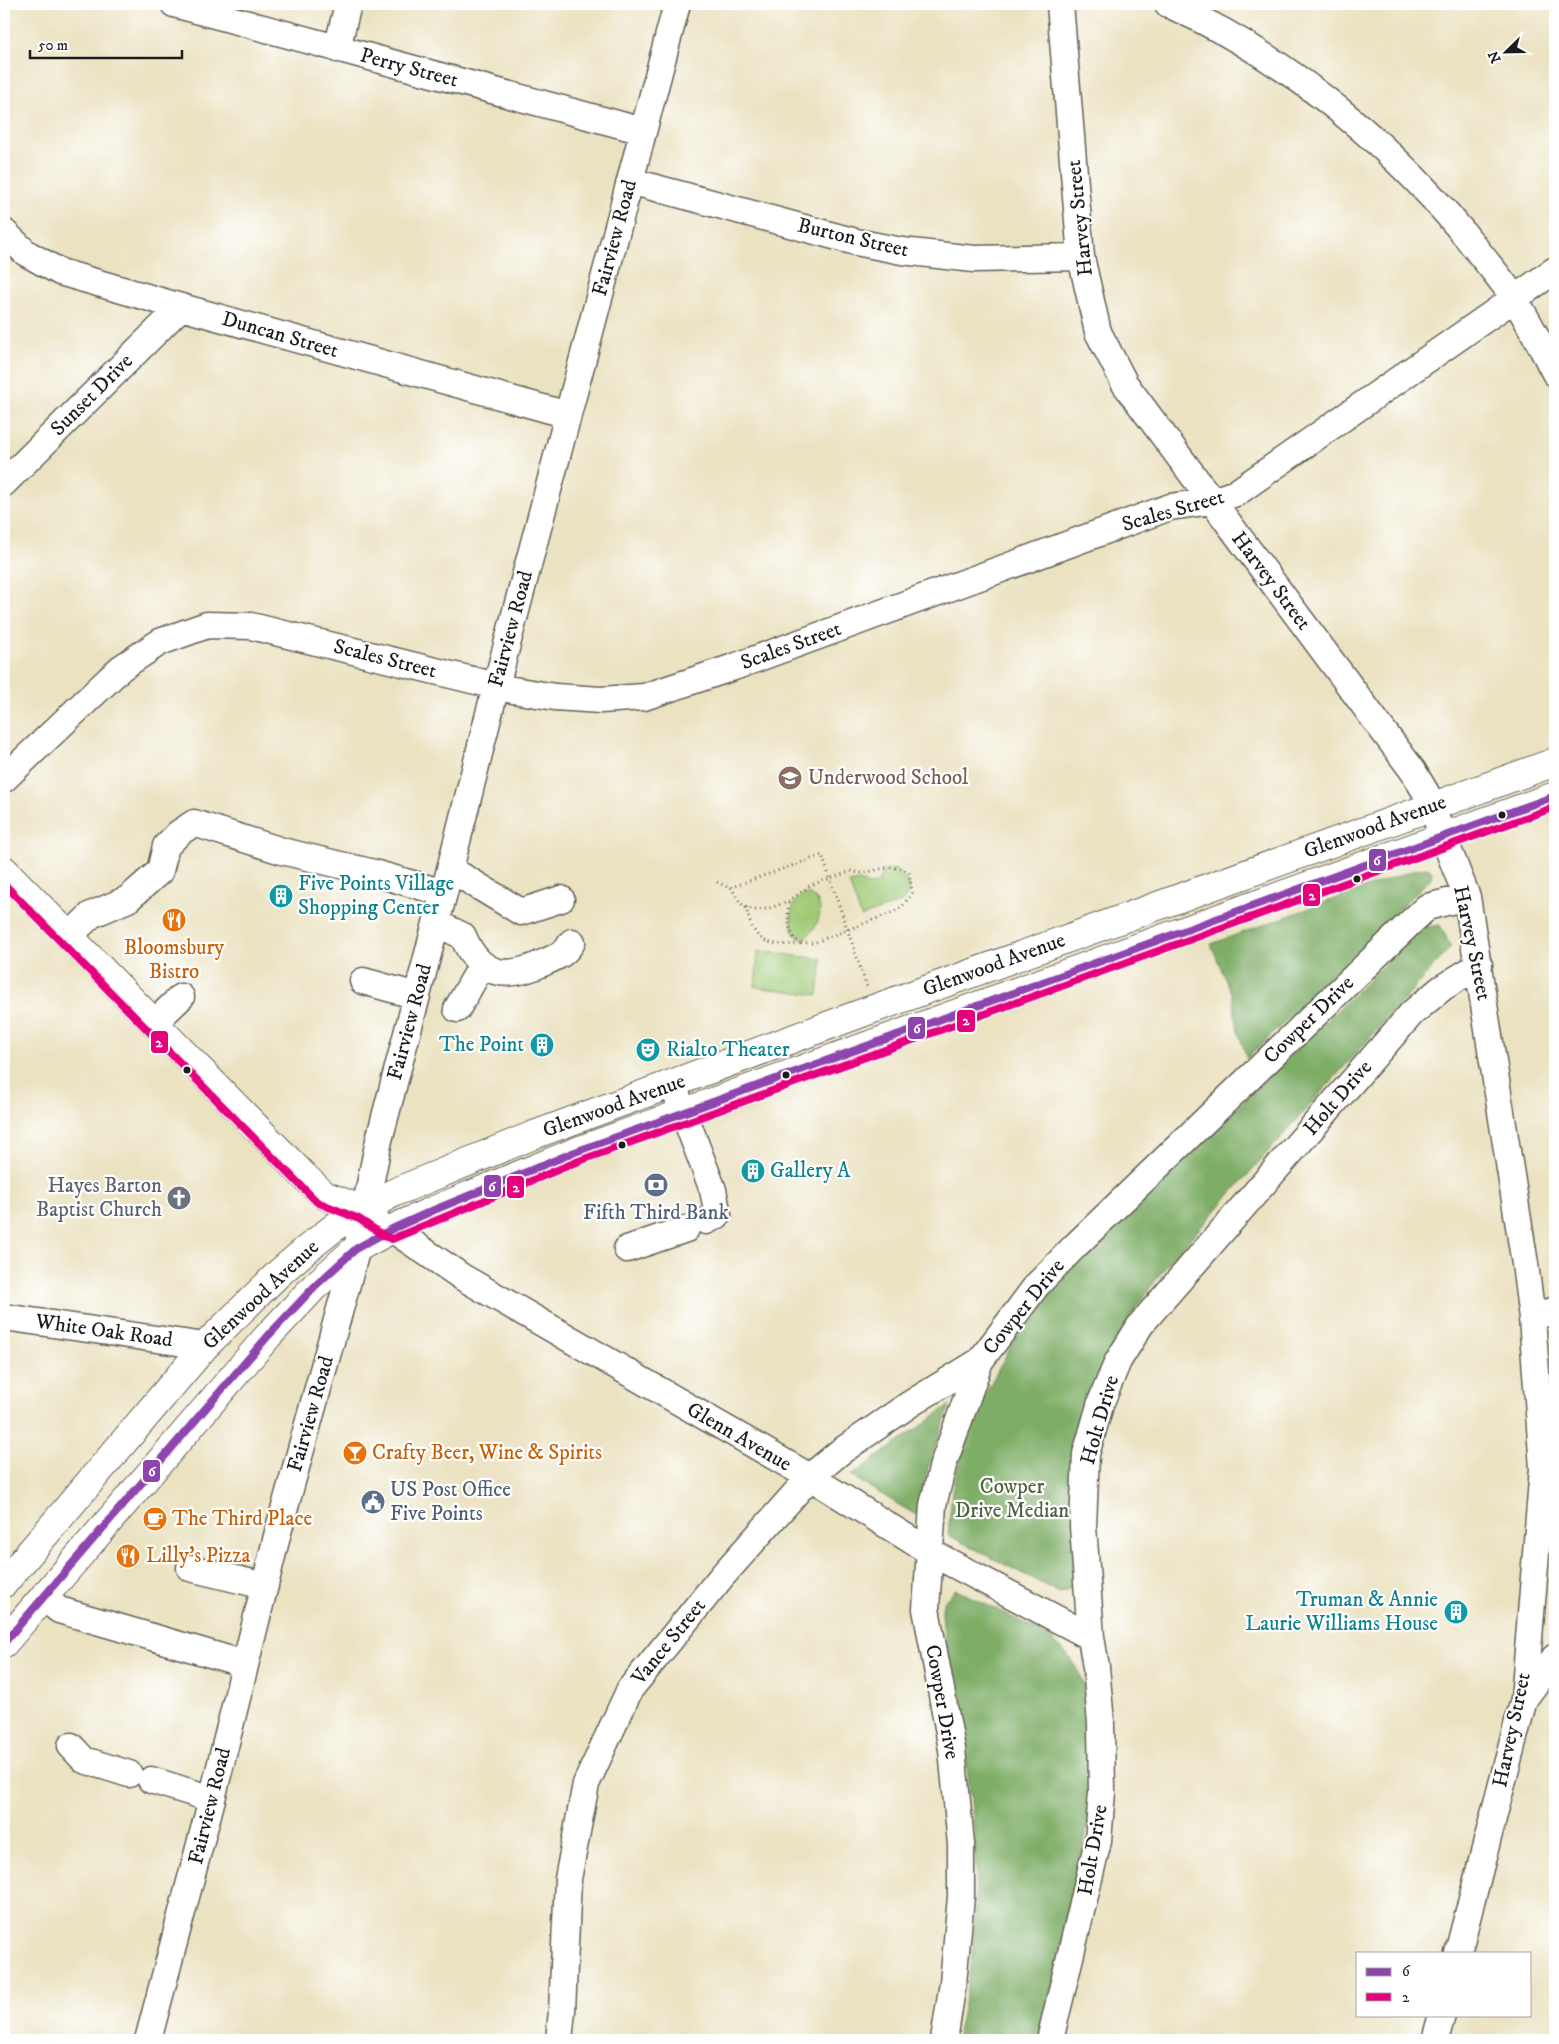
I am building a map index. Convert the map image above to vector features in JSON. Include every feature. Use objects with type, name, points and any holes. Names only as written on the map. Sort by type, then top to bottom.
[{"type":"main road","name":"Glenwood Avenue","points":[[4,1583],[205,1346],[307,1248],[336,1226],[393,1193],[531,1136],[1211,886],[1555,762]]},
{"type":"main road","name":"Glenwood Avenue","points":[[4,1643],[268,1336],[315,1286],[357,1248],[392,1229],[559,1158],[1555,796]]},
{"type":"main road","points":[[4,870],[324,1195],[364,1210],[392,1229]]},
{"type":"street","name":"Perry Street","points":[[174,4],[644,131]]},
{"type":"street","points":[[337,49],[348,4]]},
{"type":"street","name":"Fairview Road","points":[[148,2040],[212,1799],[265,1586],[357,1248],[379,1140],[496,686],[677,4]]},
{"type":"street","name":"Harvey Street","points":[[1060,4],[1081,257],[1098,332],[1125,384],[1413,771],[1432,807],[1467,897],[1544,1314],[1543,1468],[1548,1516],[1524,1699],[1458,1952]]},
{"type":"street","points":[[1168,4],[1203,11],[1304,82],[1384,148],[1451,217],[1515,299],[1555,372]]},
{"type":"street","name":"Burton Street","points":[[630,181],[856,242],[902,251],[974,259],[1081,257]]},
{"type":"street","name":"Duncan Street","points":[[4,232],[26,253],[60,272],[568,415]]},
{"type":"street","name":"Scales Street","points":[[4,779],[121,668],[160,642],[207,625],[251,626],[496,686],[555,696],[601,700],[644,697],[743,663],[1170,507],[1212,501],[1236,493],[1555,270]]},
{"type":"street","name":"Sunset Drive","points":[[4,482],[181,307]]},
{"type":"street","points":[[70,936],[91,915],[128,899],[160,871],[166,846],[178,833],[194,823],[282,851],[374,873],[447,881],[522,912],[562,899]]},
{"type":"street","name":"Cowper Drive","points":[[944,2040],[955,1964],[961,1897],[961,1844],[952,1749],[926,1609],[933,1505],[943,1465],[980,1361],[1037,1285],[1068,1253],[1427,907],[1467,897]]},
{"type":"street","points":[[436,923],[463,936],[468,947],[482,964],[498,974],[528,971],[566,952],[572,942]]},
{"type":"street","points":[[457,1009],[482,964]]},
{"type":"street","name":"Holt Drive","points":[[1050,2040],[1098,1841],[1102,1792],[1101,1723],[1096,1667],[1091,1637],[1083,1526],[1086,1454],[1101,1402],[1118,1361],[1141,1324],[1412,1013],[1442,988],[1479,965]]},
{"type":"street","points":[[363,981],[417,996]]},
{"type":"street","points":[[154,1023],[181,998]]},
{"type":"street","points":[[627,1249],[696,1225],[718,1215],[673,1085]]},
{"type":"street","name":"Glenn Avenue","points":[[392,1229],[462,1277],[810,1477],[930,1552],[1091,1637]]},
{"type":"street","name":"White Oak Road","points":[[4,1317],[205,1346]]},
{"type":"street","name":"Vance Street","points":[[558,2040],[562,2011],[568,1879],[586,1784],[630,1689],[723,1576],[810,1477],[840,1452],[910,1404],[980,1361]]},
{"type":"street","points":[[190,1568],[265,1586]]},
{"type":"street","points":[[43,1597],[59,1610],[245,1664]]},
{"type":"street","points":[[1524,1699],[1555,1657]]},
{"type":"street","points":[[71,1746],[84,1760],[212,1799]]},
{"type":"street","points":[[1435,2040],[1442,2016]]},
{"type":"path","points":[[716,882],[731,887],[822,855],[870,994]]},
{"type":"path","points":[[731,887],[739,901],[746,908],[754,910],[767,909],[788,901],[811,884],[852,870],[859,874],[883,867],[898,867],[909,872],[912,893],[902,907],[891,914],[813,943],[767,942],[761,939],[750,924],[746,908]]},
{"type":"path","points":[[788,901],[789,929],[795,940],[802,944]]},
{"type":"green space","points":[[1427,868],[1432,871],[1431,878],[1247,1059],[1238,1031],[1232,995],[1211,944],[1417,869]]},
{"type":"green space","points":[[897,870],[909,884],[909,892],[902,902],[861,917],[849,883],[859,881],[869,885],[875,884],[878,882],[883,871]]},
{"type":"green space","points":[[806,894],[818,902],[820,908],[817,923],[808,935],[802,939],[795,935],[791,917],[796,901]]},
{"type":"green space","name":"Cowper Drive Median","points":[[1440,925],[1451,947],[1167,1265],[1135,1309],[1114,1344],[1108,1356],[1077,1585],[1060,1593],[948,1535],[952,1492],[958,1465],[982,1400],[1018,1333],[1054,1284],[1422,928]]},
{"type":"green space","points":[[758,951],[822,959],[818,995],[755,987]]},
{"type":"green space","points":[[950,1405],[928,1468],[916,1515],[851,1476]]},
{"type":"green space","points":[[955,1589],[1036,1629],[1052,1639],[1066,1653],[1079,1672],[1087,1694],[1092,1747],[1088,1826],[1040,2040],[956,2040],[971,1960],[975,1920],[976,1856],[969,1786],[956,1694],[942,1621],[943,1604]]},
{"type":"transit line","name":"6","points":[[4,1643],[268,1336],[315,1286],[357,1248],[392,1229],[434,1210],[575,1152],[1555,796]]},
{"type":"transit line","name":"2","points":[[4,884],[317,1202],[359,1219],[392,1239],[579,1161],[1555,807]]},
{"type":"place","name":"Underwood School","points":[[790,778]]},
{"type":"place","name":"Five Points Village Shopping Center","points":[[281,896]]},
{"type":"place","name":"Bloomsbury Bistro","points":[[174,920]]},
{"type":"place","name":"The Point","points":[[542,1045]]},
{"type":"place","name":"Rialto Theater","points":[[648,1050]]},
{"type":"place","name":"Gallery A","points":[[753,1171]]},
{"type":"place","name":"Fifth Third Bank","points":[[656,1185]]},
{"type":"place","name":"Hayes Barton Baptist Church","points":[[179,1198]]},
{"type":"place","name":"Crafty Beer, Wine & Spirits","points":[[355,1453]]},
{"type":"place","name":"US Post Office Five Points","points":[[373,1502]]},
{"type":"place","name":"The Third Place","points":[[155,1519]]},
{"type":"place","name":"Lilly's Pizza","points":[[128,1556]]},
{"type":"place","name":"Truman & Annie Laurie Williams House","points":[[1456,1612]]}]
